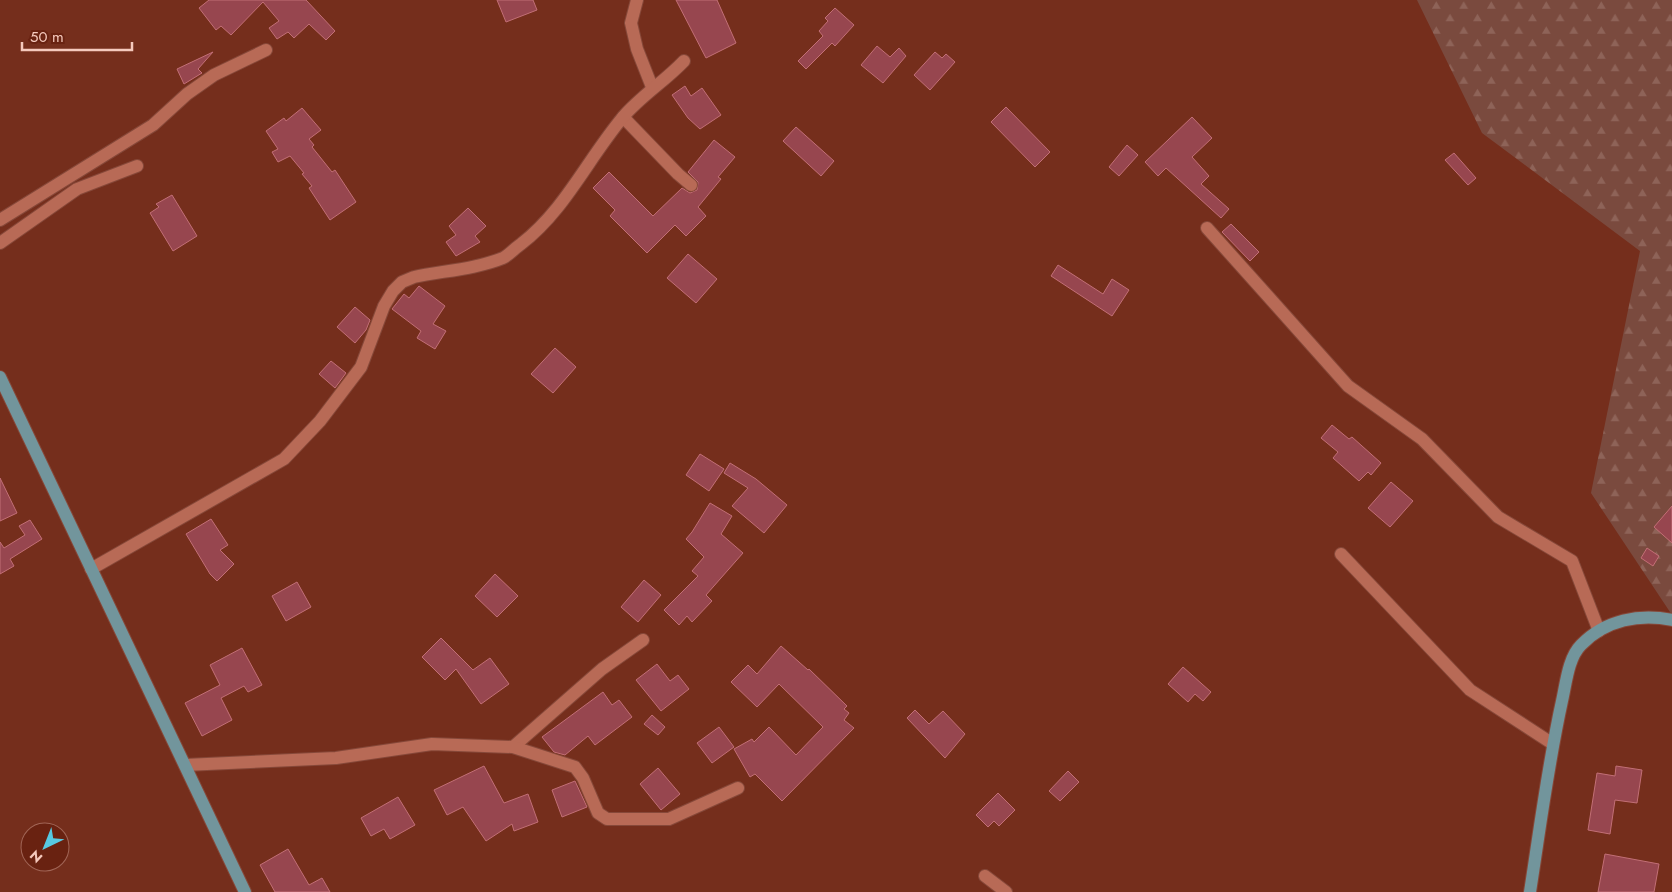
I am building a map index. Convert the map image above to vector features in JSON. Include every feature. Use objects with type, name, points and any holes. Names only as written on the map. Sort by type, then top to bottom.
[{"type":"main road","points":[[0,377],[245,892]]},
{"type":"main road","points":[[1530,892],[1553,744],[1570,666],[1580,645],[1599,631],[1626,619],[1654,616],[1672,620]]},
{"type":"street","points":[[638,0],[631,23],[637,50],[652,87]]},
{"type":"street","points":[[0,220],[153,124],[187,94],[214,75],[266,50]]},
{"type":"street","points":[[91,569],[284,459],[320,421],[361,368],[380,315],[393,291],[402,282],[414,277],[504,258],[550,219],[623,117],[652,87],[670,75],[684,61]]},
{"type":"street","points":[[623,117],[691,185]]},
{"type":"street","points":[[0,243],[77,189],[138,166]]},
{"type":"street","points":[[1207,228],[1348,386],[1422,439],[1498,517],[1572,562],[1599,631]]},
{"type":"street","points":[[1341,554],[1470,690],[1553,744]]},
{"type":"street","points":[[513,747],[602,669],[643,640]]},
{"type":"street","points":[[185,765],[336,758],[432,744],[513,747],[575,767],[584,778],[598,813],[607,819],[668,819],[738,788]]},
{"type":"street","points":[[985,876],[1006,892]]},
{"type":"green space","points":[[1417,0],[1672,0],[1672,615],[1591,493],[1640,251],[1482,133]]},
{"type":"building","points":[[209,0],[306,0],[335,31],[326,40],[309,24],[294,38],[288,32],[277,39],[269,28],[279,21],[263,2],[231,35],[221,26],[216,30],[199,8]]},
{"type":"building","points":[[497,0],[533,0],[537,10],[506,22]]},
{"type":"building","points":[[676,0],[717,0],[736,43],[706,58]]},
{"type":"building","points":[[835,8],[854,25],[835,46],[832,43],[806,69],[798,61],[823,36],[819,31],[828,21],[825,18]]},
{"type":"building","points":[[877,46],[890,57],[899,48],[906,56],[883,83],[861,65]]},
{"type":"building","points":[[213,52],[198,69],[202,73],[184,84],[177,69]]},
{"type":"building","points":[[935,52],[942,58],[946,54],[955,62],[930,90],[914,75]]},
{"type":"building","points":[[685,86],[691,96],[702,88],[721,115],[700,129],[688,118],[672,95]]},
{"type":"building","points":[[1006,107],[1050,152],[1035,167],[991,122]]},
{"type":"building","points":[[302,108],[321,130],[309,139],[314,145],[312,147],[332,172],[335,170],[356,202],[330,220],[309,188],[312,186],[302,174],[304,173],[290,156],[278,162],[272,152],[278,149],[266,131],[284,118],[286,121]]},
{"type":"building","points":[[1192,117],[1212,138],[1192,157],[1209,176],[1201,184],[1229,209],[1221,218],[1166,168],[1158,176],[1145,162]]},
{"type":"building","points":[[796,127],[834,161],[821,176],[783,141]]},
{"type":"building","points":[[714,140],[735,157],[718,177],[721,179],[698,207],[706,216],[686,236],[675,225],[647,253],[610,216],[615,210],[593,188],[609,172],[653,216],[682,188],[690,193],[697,190],[698,182],[688,172]]},
{"type":"building","points":[[1127,145],[1138,155],[1119,176],[1109,167]]},
{"type":"building","points":[[1454,153],[1476,178],[1468,185],[1445,160]]},
{"type":"building","points":[[172,195],[197,236],[173,251],[150,213],[159,207],[156,204]]},
{"type":"building","points":[[468,208],[486,226],[475,236],[480,242],[456,256],[446,242],[456,235],[449,226]]},
{"type":"building","points":[[1231,224],[1259,252],[1250,261],[1222,232]]},
{"type":"building","points":[[688,254],[717,279],[696,303],[667,278]]},
{"type":"building","points":[[1058,265],[1103,294],[1112,279],[1129,290],[1112,316],[1051,276]]},
{"type":"building","points":[[419,286],[445,306],[433,324],[446,331],[435,349],[417,338],[421,331],[392,309],[404,294],[409,298]]},
{"type":"building","points":[[355,307],[370,320],[366,330],[355,343],[337,327]]},
{"type":"building","points":[[555,348],[576,367],[553,393],[531,374]]},
{"type":"building","points":[[331,361],[346,373],[335,388],[319,374]]},
{"type":"building","points":[[1332,425],[1349,439],[1352,437],[1381,463],[1371,475],[1368,472],[1359,481],[1333,458],[1338,452],[1321,438]]},
{"type":"building","points":[[700,454],[724,469],[709,491],[686,475]]},
{"type":"building","points":[[730,463],[756,479],[787,505],[764,533],[732,506],[748,488],[724,473]]},
{"type":"building","points":[[0,478],[17,513],[0,521]]},
{"type":"building","points":[[1391,482],[1413,501],[1390,527],[1368,508]]},
{"type":"building","points":[[710,503],[732,516],[721,534],[743,553],[706,595],[712,601],[692,622],[687,616],[679,625],[664,610],[698,576],[692,571],[704,557],[686,539]]},
{"type":"building","points":[[1672,506],[1672,543],[1654,527]]},
{"type":"building","points":[[211,519],[228,545],[220,550],[234,564],[217,581],[210,574],[186,534]]},
{"type":"building","points":[[30,520],[42,539],[10,559],[14,566],[0,574],[0,542],[4,548],[25,535],[19,526]]},
{"type":"building","points":[[1647,548],[1659,556],[1653,566],[1641,558]]},
{"type":"building","points":[[495,574],[518,596],[497,617],[475,596]]},
{"type":"building","points":[[644,580],[661,595],[638,622],[621,607]]},
{"type":"building","points":[[297,582],[311,607],[286,621],[272,596]]},
{"type":"building","points":[[441,638],[473,670],[490,658],[509,684],[481,704],[456,669],[445,680],[422,657]]},
{"type":"building","points":[[781,646],[809,669],[847,706],[844,709],[849,713],[844,720],[854,728],[782,801],[755,774],[750,777],[734,749],[752,739],[754,742],[769,727],[796,755],[823,727],[779,684],[757,707],[731,682],[748,665],[757,674]]},
{"type":"building","points":[[242,648],[262,685],[248,692],[244,686],[221,698],[232,720],[202,736],[185,703],[220,685],[210,665]]},
{"type":"building","points":[[657,664],[670,681],[678,675],[689,689],[661,711],[636,680]]},
{"type":"building","points":[[1183,667],[1211,692],[1203,701],[1195,694],[1188,702],[1168,684]]},
{"type":"building","points":[[603,692],[612,705],[619,700],[632,717],[595,745],[588,736],[565,755],[554,752],[542,737]]},
{"type":"building","points":[[915,710],[929,724],[943,711],[965,734],[945,758],[907,718]]},
{"type":"building","points":[[652,715],[665,727],[658,735],[644,724]]},
{"type":"building","points":[[719,727],[734,747],[712,763],[697,743]]},
{"type":"building","points":[[484,766],[504,803],[528,794],[538,822],[514,831],[512,824],[486,841],[463,807],[447,815],[434,790]]},
{"type":"building","points":[[1616,766],[1642,770],[1637,803],[1615,800],[1610,834],[1588,830],[1597,773],[1615,776]]},
{"type":"building","points":[[658,768],[680,794],[661,810],[640,784]]},
{"type":"building","points":[[1068,771],[1079,782],[1060,801],[1049,791]]},
{"type":"building","points":[[575,781],[587,807],[562,817],[552,790]]},
{"type":"building","points":[[998,793],[1015,810],[999,826],[994,821],[988,827],[976,815]]},
{"type":"building","points":[[398,797],[415,825],[390,839],[384,829],[371,836],[361,818]]},
{"type":"building","points":[[288,849],[309,885],[322,878],[330,892],[275,892],[260,865]]},
{"type":"building","points":[[1605,854],[1659,864],[1654,892],[1598,892]]}]
